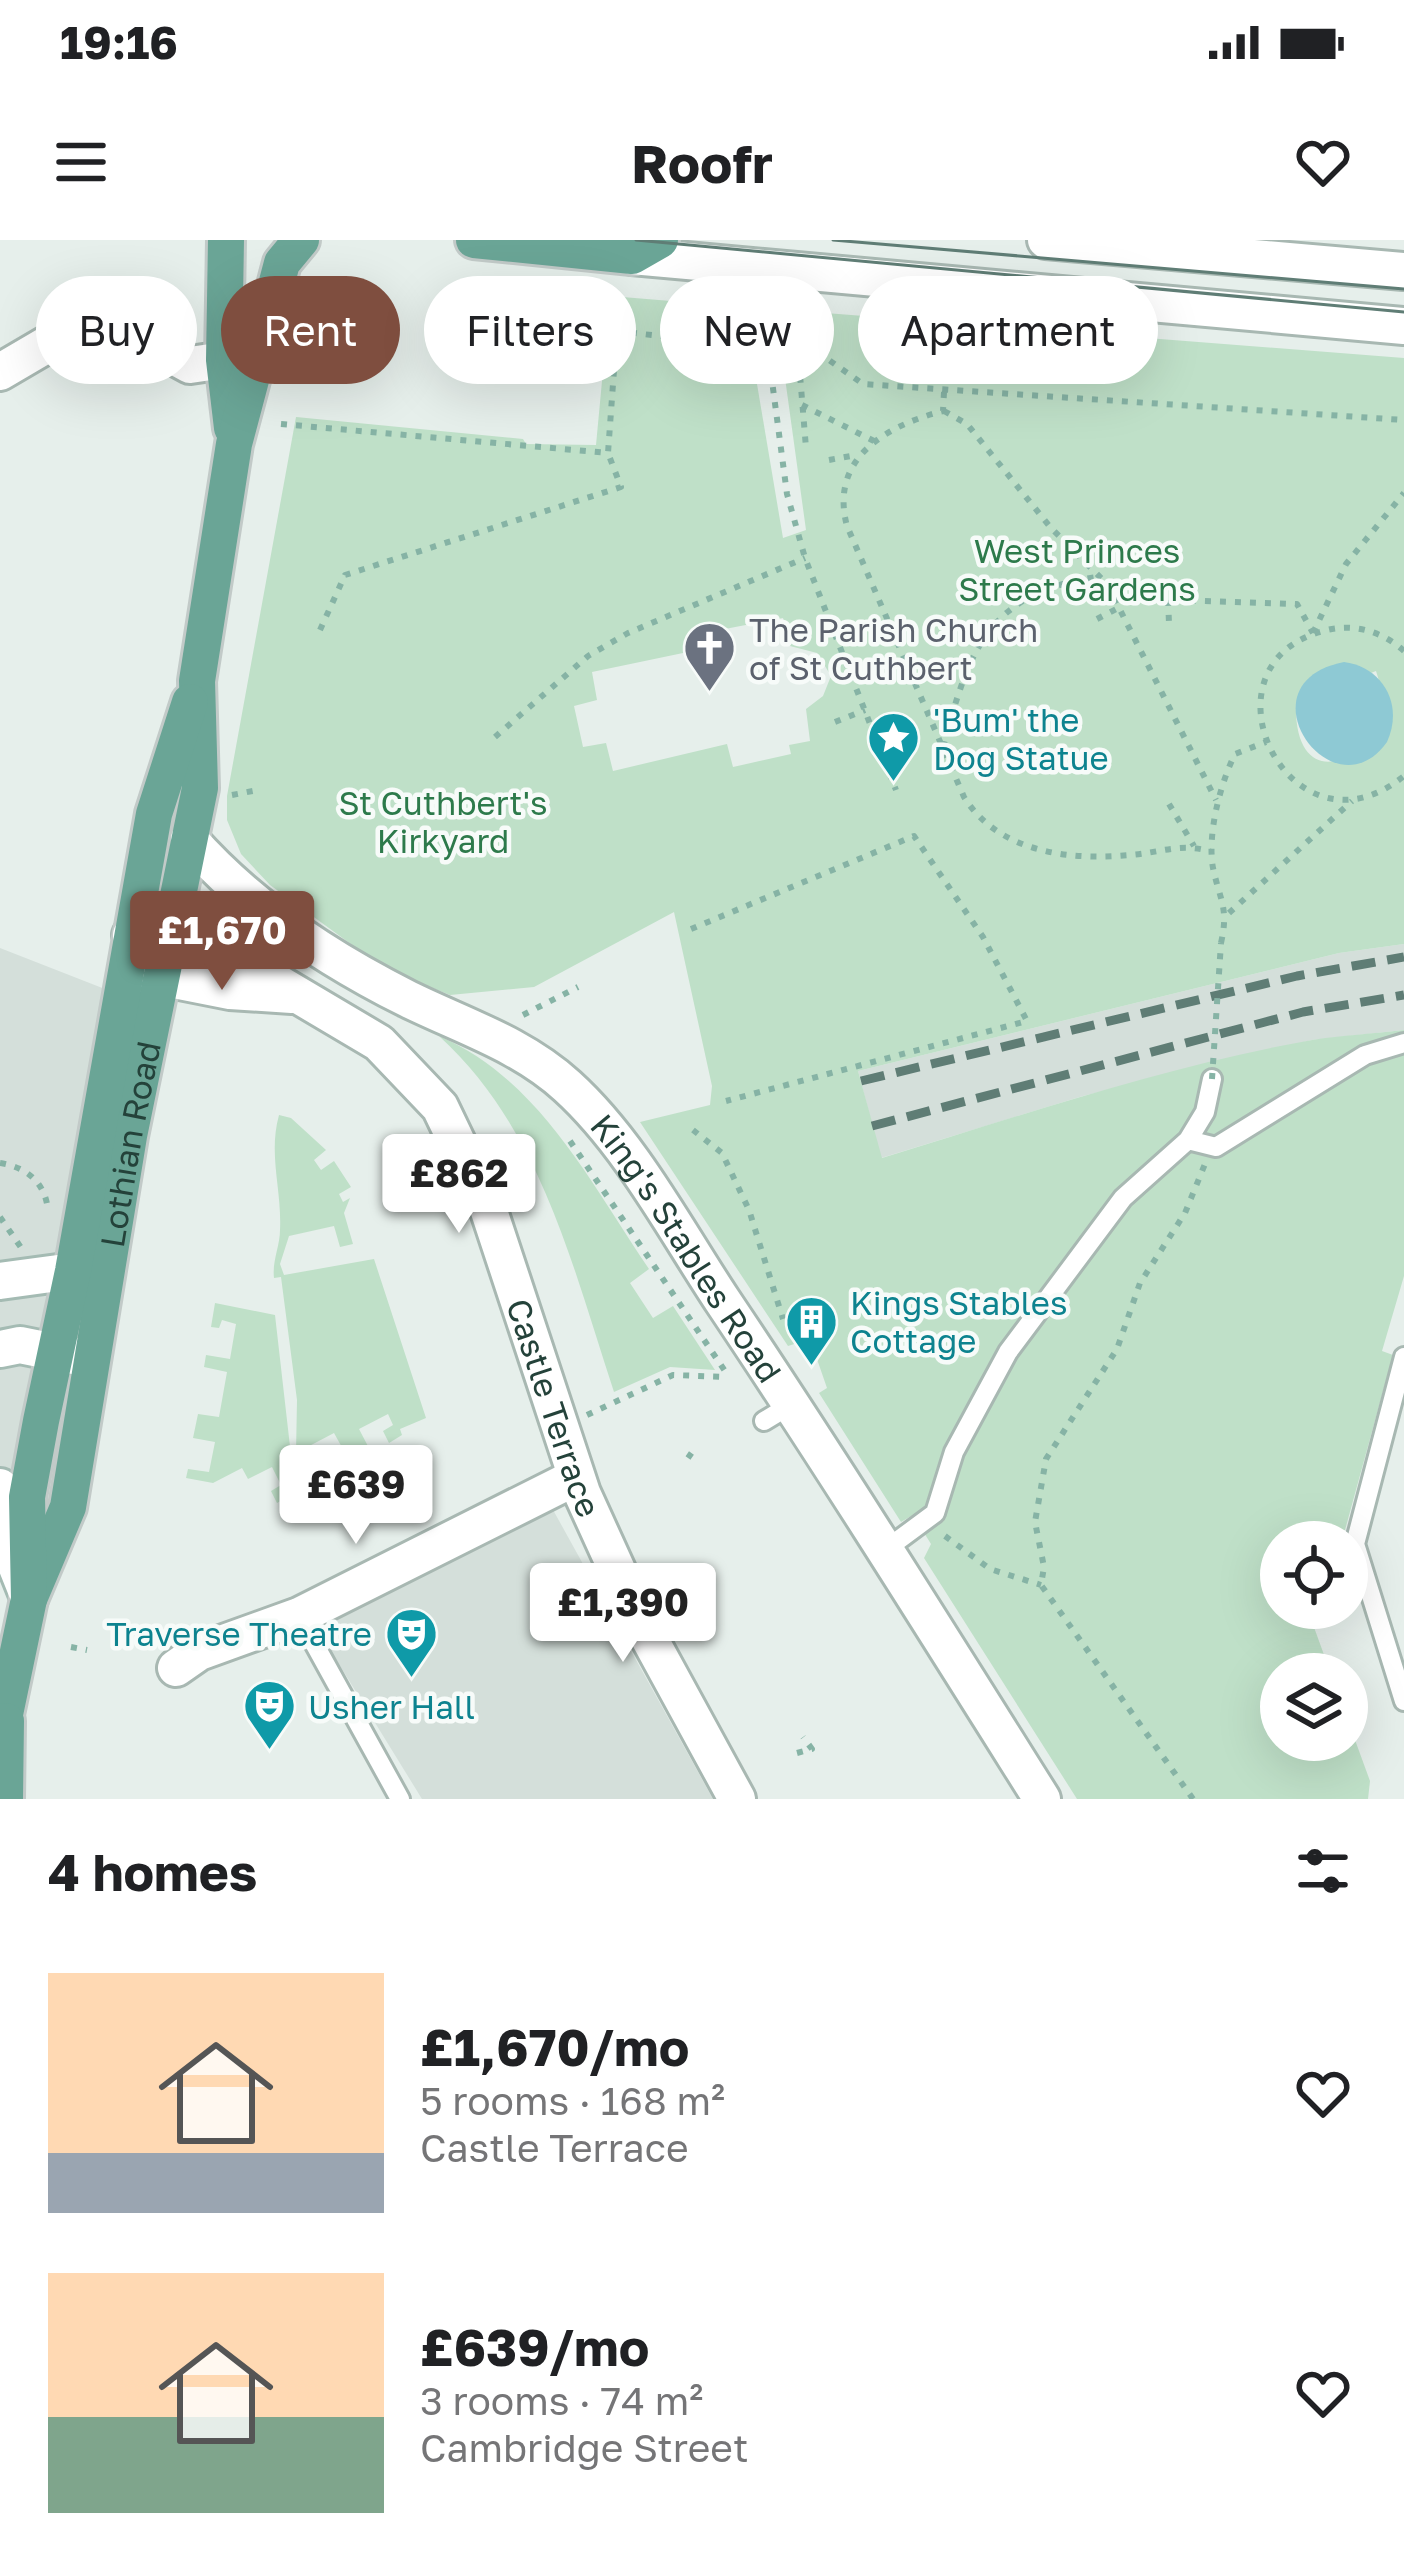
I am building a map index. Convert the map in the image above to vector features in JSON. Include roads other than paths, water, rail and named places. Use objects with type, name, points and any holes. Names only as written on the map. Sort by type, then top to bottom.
[{"type":"main road","name":"Lothian Road","points":[[225,276],[226,240]]},
{"type":"main road","name":"Lothian Road","points":[[279,276],[282,263],[302,240]]},
{"type":"main road","points":[[474,240],[638,260]]},
{"type":"main road","name":"Lothian Road","points":[[227,384],[233,444]]},
{"type":"main road","name":"Lothian Road","points":[[29,1599],[27,1497],[74,1271],[146,956],[189,839],[200,788],[197,682],[233,444],[252,384]]},
{"type":"main road","name":"Lothian Road","points":[[4,1799],[3,1730],[29,1599],[68,1507],[94,1360],[146,956],[162,778],[197,682]]},
{"type":"street","points":[[1046,240],[1404,271]]},
{"type":"street","points":[[638,260],[1404,326]]},
{"type":"street","points":[[0,372],[87,321],[113,323],[190,365],[221,360]]},
{"type":"street","name":"King's Stables Road","points":[[189,839],[239,892],[302,935],[389,989],[502,1041],[572,1090],[687,1246],[776,1400],[885,1550],[1042,1799]]},
{"type":"street","name":"Castle Terrace","points":[[146,956],[239,960],[398,1058],[461,1141],[575,1477],[642,1625],[737,1799]]},
{"type":"street","points":[[12,1266],[74,1271]]},
{"type":"street","points":[[7,1341],[94,1360]]},
{"type":"street","points":[[176,1668],[199,1652],[299,1616],[575,1477]]},
{"type":"street","points":[[0,1486],[6,1540],[29,1599]]},
{"type":"lane","points":[[1187,1140],[1216,1147],[1365,1055],[1404,1043]]},
{"type":"lane","points":[[885,1550],[935,1514],[954,1452],[990,1381],[1048,1295],[1124,1198],[1187,1140],[1205,1112],[1212,1079]]},
{"type":"lane","points":[[1404,1357],[1355,1544],[1404,1701]]},
{"type":"lane","points":[[299,1616],[400,1799]]},
{"type":"water","points":[[1344,662],[1370,671],[1379,680],[1393,715],[1387,742],[1365,761],[1342,765],[1321,756],[1305,738],[1296,717],[1298,694],[1313,675]]},
{"type":"tram line","points":[[636,240],[1404,312]]},
{"type":"tram line","points":[[833,240],[1404,289]]},
{"type":"railway","points":[[861,1081],[1297,976],[1404,957]]},
{"type":"railway","points":[[872,1126],[1303,1012],[1404,995]]},
{"type":"place","name":"The Parish Church of St Cuthbert","points":[[710,694]]},
{"type":"place","name":"'Bum' the Dog Statue","points":[[894,784]]},
{"type":"place","name":"Kings Stables Cottage","points":[[811,1367]]},
{"type":"place","name":"Traverse Theatre","points":[[411,1679]]},
{"type":"place","name":"Usher Hall","points":[[269,1752]]},
{"type":"park label","name":"West Princes Street Gardens","points":[[1077,569]]},
{"type":"park label","name":"St Cuthbert's Kirkyard","points":[[443,821]]}]
